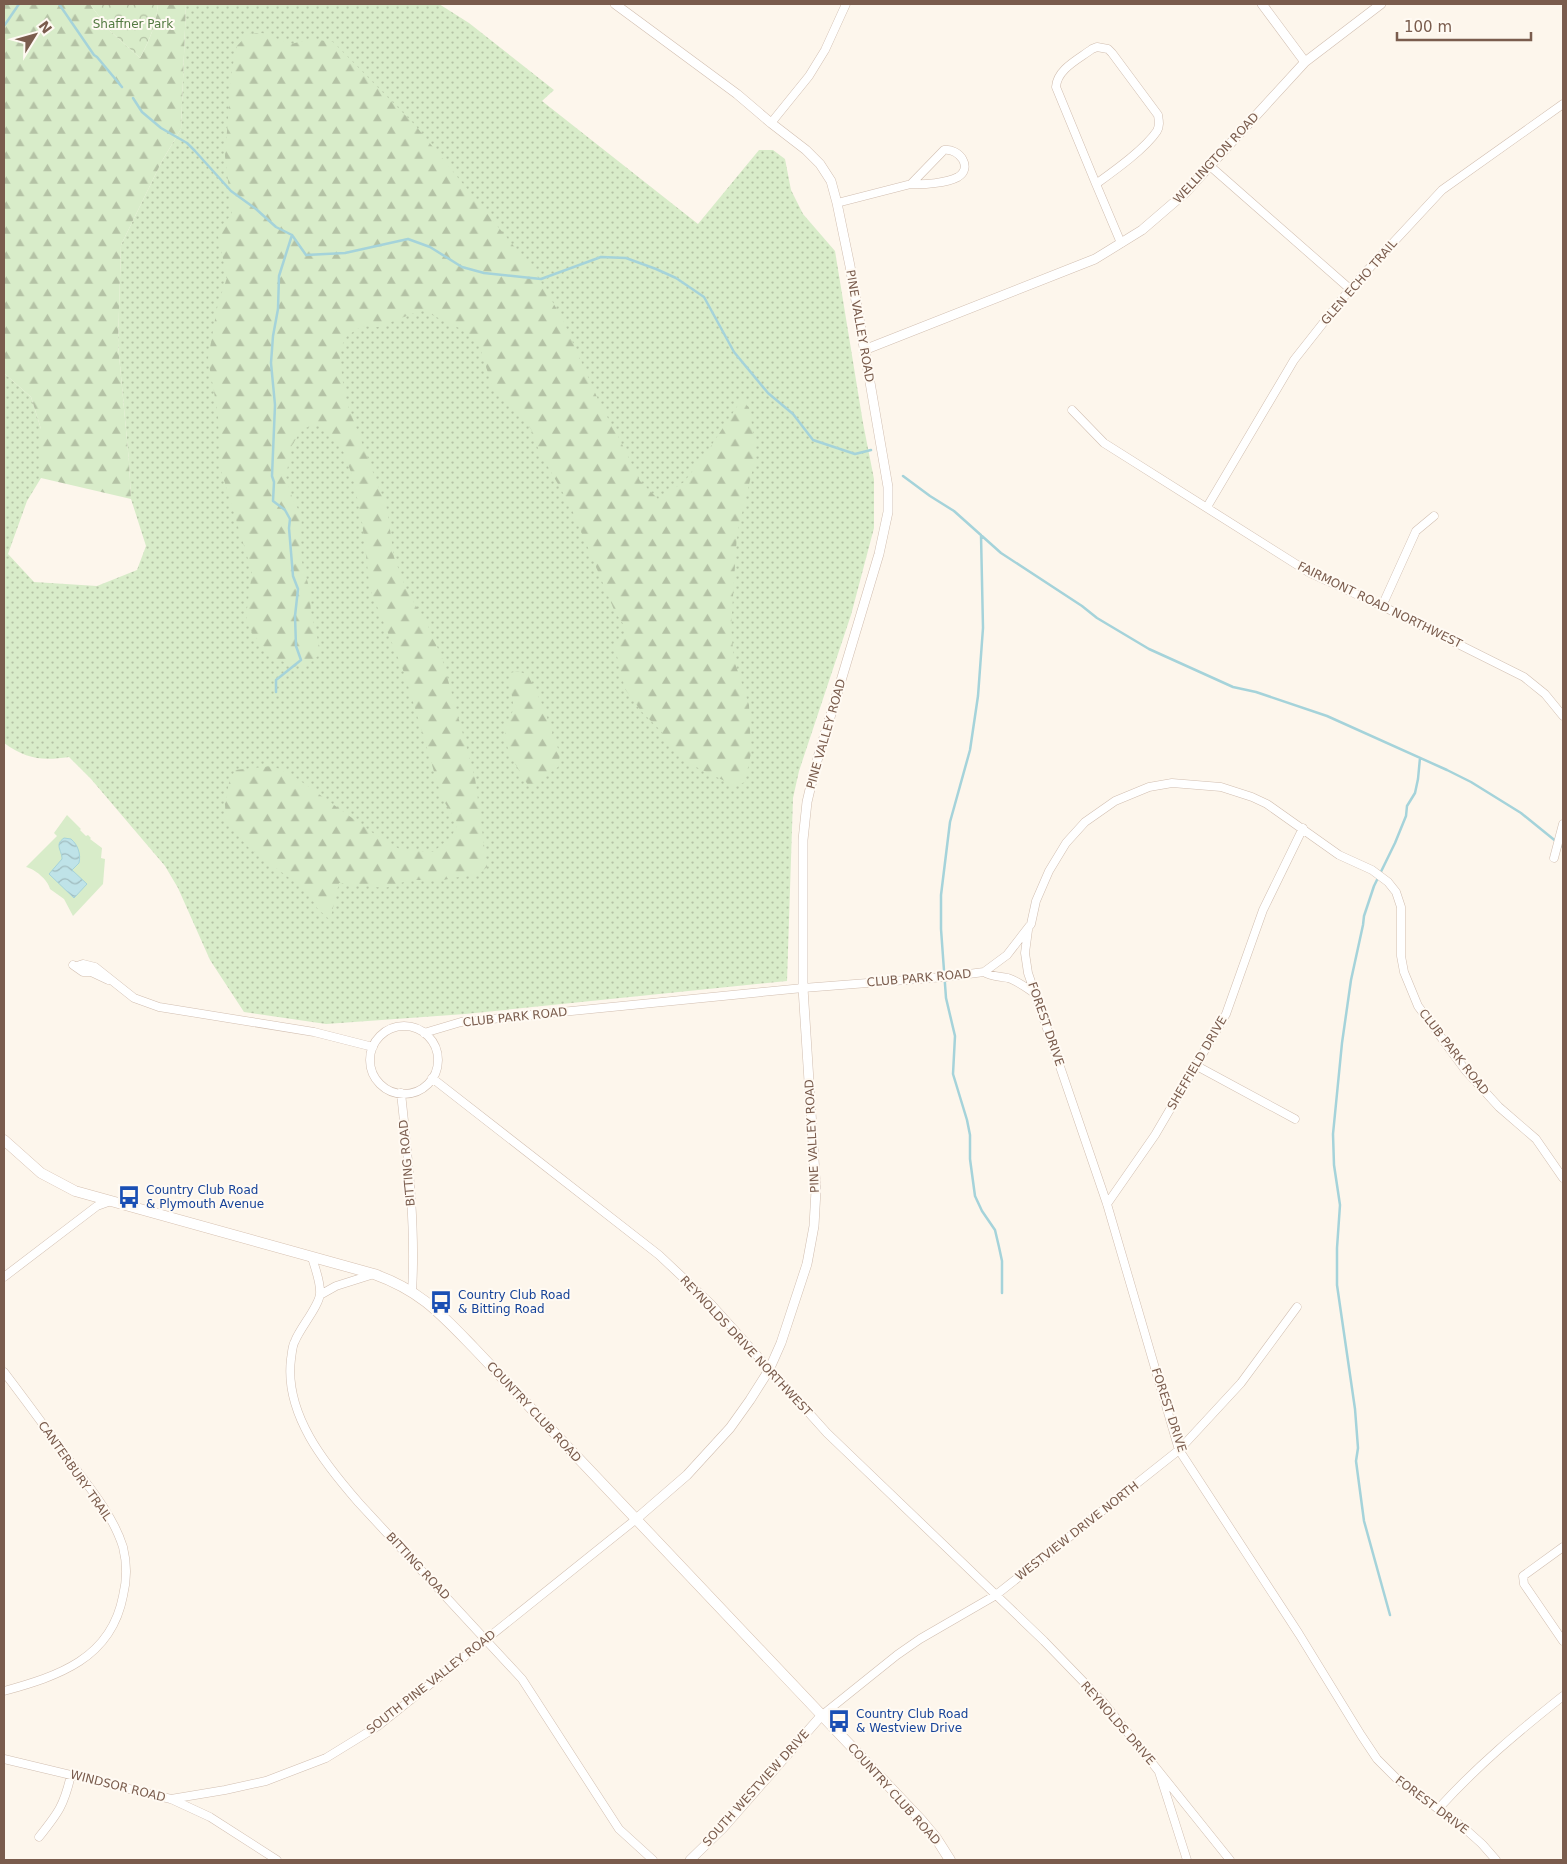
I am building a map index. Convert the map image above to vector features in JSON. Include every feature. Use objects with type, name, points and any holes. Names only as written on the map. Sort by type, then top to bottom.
[{"type":"main road","name":"COUNTRY CLUB ROAD","points":[[4,1140],[41,1173],[75,1191],[374,1274],[394,1282],[428,1302],[921,1820],[936,1838],[950,1860]]},
{"type":"street","name":"PINE VALLEY ROAD","points":[[615,4],[737,94],[771,124],[806,150],[820,164],[830,181],[837,203],[850,266],[888,487],[888,512],[879,554],[816,764],[807,802],[803,840],[803,988],[816,1190],[814,1226],[807,1264],[781,1343],[769,1370],[750,1400],[709,1453],[687,1475],[635,1520]]},
{"type":"street","points":[[771,124],[809,76],[825,50],[846,4]]},
{"type":"street","points":[[1262,4],[1305,62]]},
{"type":"street","name":"WELLINGTON ROAD","points":[[864,350],[1094,259],[1142,230],[1185,193],[1305,62],[1381,4]]},
{"type":"street","points":[[1096,184],[1148,141],[1156,131],[1159,120],[1158,115],[1112,52],[1102,47],[1092,49],[1061,72],[1056,80],[1056,87],[1096,184],[1121,243]]},
{"type":"street","name":"GLEN ECHO TRAIL","points":[[1207,507],[1294,360],[1350,289],[1442,190],[1563,104]]},
{"type":"street","points":[[837,203],[911,184],[928,184],[958,177],[963,172],[963,158],[951,149],[944,150],[911,184]]},
{"type":"street","points":[[1210,166],[1350,289]]},
{"type":"street","name":"FAIRMONT ROAD NORTHWEST","points":[[1072,410],[1104,443],[1310,573],[1382,606],[1524,677],[1545,694],[1563,716]]},
{"type":"street","points":[[1382,606],[1416,532],[1434,516]]},
{"type":"street","name":"CLUB PARK ROAD","points":[[424,1033],[461,1022],[984,972],[1007,955],[1028,928],[1032,921],[1036,901],[1045,878],[1065,845],[1079,827],[1115,801],[1141,789],[1172,783],[1221,787],[1252,797],[1303,828],[1339,855],[1379,874],[1396,892],[1401,907],[1401,956],[1404,972],[1418,1006],[1466,1071],[1499,1107],[1536,1139],[1563,1178]]},
{"type":"street","points":[[1554,858],[1563,824]]},
{"type":"street","name":"SHEFFIELD DRIVE","points":[[1107,1204],[1154,1136],[1226,1014],[1263,910],[1303,828]]},
{"type":"street","name":"FOREST DRIVE","points":[[1028,928],[1026,937],[1026,965],[1107,1204],[1179,1450],[1299,1634],[1360,1735],[1377,1759],[1396,1778],[1439,1808],[1482,1844],[1496,1860]]},
{"type":"street","points":[[74,966],[83,964],[95,967],[134,998],[159,1007],[314,1032],[373,1047]]},
{"type":"street","points":[[984,972],[989,975],[1016,981],[1037,995]]},
{"type":"street","points":[[403,1026],[414,1027],[424,1033],[432,1040],[438,1059],[432,1078],[419,1090],[401,1093],[390,1090],[381,1084],[374,1075],[371,1053],[382,1034],[392,1028],[403,1026]]},
{"type":"street","points":[[1195,1066],[1295,1118]]},
{"type":"street","name":"REYNOLDS DRIVE NORTHWEST","points":[[432,1078],[659,1255],[711,1304],[827,1432],[996,1595]]},
{"type":"street","name":"BITTING ROAD","points":[[401,1093],[407,1145],[414,1264],[412,1292]]},
{"type":"street","points":[[4,1277],[97,1206],[111,1201]]},
{"type":"street","points":[[312,1257],[320,1286],[320,1295],[336,1286],[374,1274]]},
{"type":"street","name":"BITTING ROAD","points":[[320,1295],[318,1302],[295,1340],[290,1368],[297,1408],[308,1434],[338,1478],[359,1503],[522,1679],[619,1829],[653,1860]]},
{"type":"street","name":"WESTVIEW DRIVE NORTH","points":[[821,1716],[920,1638],[996,1595],[1179,1450],[1241,1383],[1297,1307]]},
{"type":"street","name":"CANTERBURY TRAIL","points":[[4,1372],[93,1492],[114,1526],[123,1548],[126,1574],[122,1604],[105,1638],[89,1656],[46,1679],[4,1691]]},
{"type":"street","name":"SOUTH PINE VALLEY ROAD","points":[[171,1799],[266,1781],[326,1758],[378,1726],[635,1520]]},
{"type":"street","points":[[1563,1547],[1523,1576],[1524,1584],[1563,1641]]},
{"type":"street","name":"REYNOLDS DRIVE","points":[[996,1595],[1104,1703],[1230,1860]]},
{"type":"street","points":[[1439,1808],[1463,1781],[1514,1734],[1563,1696]]},
{"type":"street","name":"SOUTH WESTVIEW DRIVE","points":[[690,1860],[723,1828],[821,1716]]},
{"type":"street","name":"WINDSOR ROAD","points":[[4,1758],[171,1799],[210,1817],[277,1860]]},
{"type":"street","points":[[1157,1768],[1186,1860]]},
{"type":"street","points":[[39,1837],[58,1814],[65,1800],[72,1775]]},
{"type":"green space","points":[[4,4],[90,4],[109,30],[140,58],[152,32],[158,4],[186,4],[181,129],[162,161],[121,245],[118,344],[131,499],[41,478],[41,429],[31,397],[4,371]]},
{"type":"green space","name":"Shaffner Park","points":[[90,4],[158,4],[152,32],[140,58],[109,30]]},
{"type":"green space","points":[[186,4],[439,4],[469,23],[554,90],[542,101],[698,224],[759,150],[773,150],[785,159],[791,190],[803,214],[835,251],[874,479],[874,528],[851,615],[799,771],[793,798],[787,981],[465,1014],[326,1024],[244,1012],[210,960],[178,888],[165,866],[91,779],[69,757],[35,758],[27,756],[4,743],[4,371],[31,397],[41,429],[41,478],[27,501],[8,554],[34,582],[97,586],[137,570],[146,546],[131,499],[118,344],[121,245],[162,161],[181,129]]},
{"type":"green space","points":[[262,33],[291,44],[311,39],[333,42],[415,125],[535,272],[562,318],[600,404],[640,481],[658,499],[684,482],[707,452],[742,399],[749,408],[755,443],[755,460],[737,534],[731,628],[734,660],[749,705],[751,753],[745,782],[735,786],[692,765],[674,750],[661,731],[641,711],[625,689],[614,644],[630,634],[615,612],[570,505],[539,451],[531,429],[492,386],[479,344],[461,329],[422,310],[378,327],[362,326],[347,336],[339,351],[345,398],[387,509],[394,557],[407,591],[428,626],[442,658],[475,778],[487,867],[480,873],[443,880],[410,880],[385,888],[339,883],[330,920],[317,908],[308,892],[248,847],[226,822],[225,804],[229,783],[235,770],[273,766],[295,777],[373,833],[401,850],[433,852],[451,837],[458,824],[442,798],[405,675],[370,589],[362,522],[353,478],[344,453],[330,433],[318,424],[302,429],[291,447],[286,478],[293,500],[302,516],[300,536],[302,562],[309,587],[311,612],[321,653],[311,662],[293,667],[271,655],[252,633],[246,616],[252,572],[220,467],[218,414],[208,359],[218,303],[227,278],[217,231],[232,214],[225,156],[232,69],[237,46],[248,34]]},
{"type":"green space","points":[[518,671],[528,675],[542,704],[560,754],[558,767],[529,787],[508,750],[505,734],[513,708],[509,686],[510,673]]},
{"type":"green space","points":[[67,815],[86,836],[88,835],[90,839],[102,848],[101,858],[105,859],[103,884],[73,916],[64,899],[50,889],[41,875],[26,867],[57,836],[54,833]]},
{"type":"water","points":[[64,838],[71,839],[77,847],[80,856],[79,863],[72,870],[87,884],[74,898],[49,874],[62,859],[59,843]]},
{"type":"waterway","points":[[4,26],[19,4]]},
{"type":"waterway","points":[[59,4],[94,55],[122,87]]},
{"type":"waterway","points":[[133,98],[142,112],[161,128],[187,143],[231,191],[256,209],[276,227],[292,235],[306,255],[345,253],[408,239],[430,247],[462,267],[484,273],[541,279],[601,257],[626,258],[676,278],[704,297],[734,352],[768,393],[793,414],[813,440],[855,454],[871,450]]},
{"type":"waterway","points":[[276,692],[276,680],[301,660],[296,646],[295,616],[298,589],[293,576],[290,519],[285,510],[273,501],[274,482],[272,476],[275,405],[271,363],[273,336],[278,309],[279,276],[292,235]]},
{"type":"waterway","points":[[903,476],[954,511],[1001,553],[1082,606],[1097,618],[1149,649],[1233,687],[1256,692],[1327,716],[1447,770],[1471,782],[1521,813],[1563,847]]},
{"type":"waterway","points":[[981,535],[983,628],[978,696],[970,750],[950,822],[941,895],[941,929],[946,998],[955,1036],[953,1074],[970,1135],[970,1159],[975,1196],[982,1211],[995,1230],[999,1247],[1002,1261],[1002,1293]]},
{"type":"waterway","points":[[1390,1615],[1364,1521],[1356,1461],[1358,1448],[1355,1409],[1337,1285],[1340,1205],[1334,1165],[1333,1134],[1342,1043],[1351,980],[1364,916],[1374,886],[1406,816],[1407,806],[1415,793],[1420,758]]},
{"type":"place","name":"Country Club Road & Plymouth Avenue","points":[[129,1197]]},
{"type":"place","name":"Country Club Road & Bitting Road","points":[[441,1302]]},
{"type":"place","name":"Country Club Road & Westview Drive","points":[[839,1721]]}]
